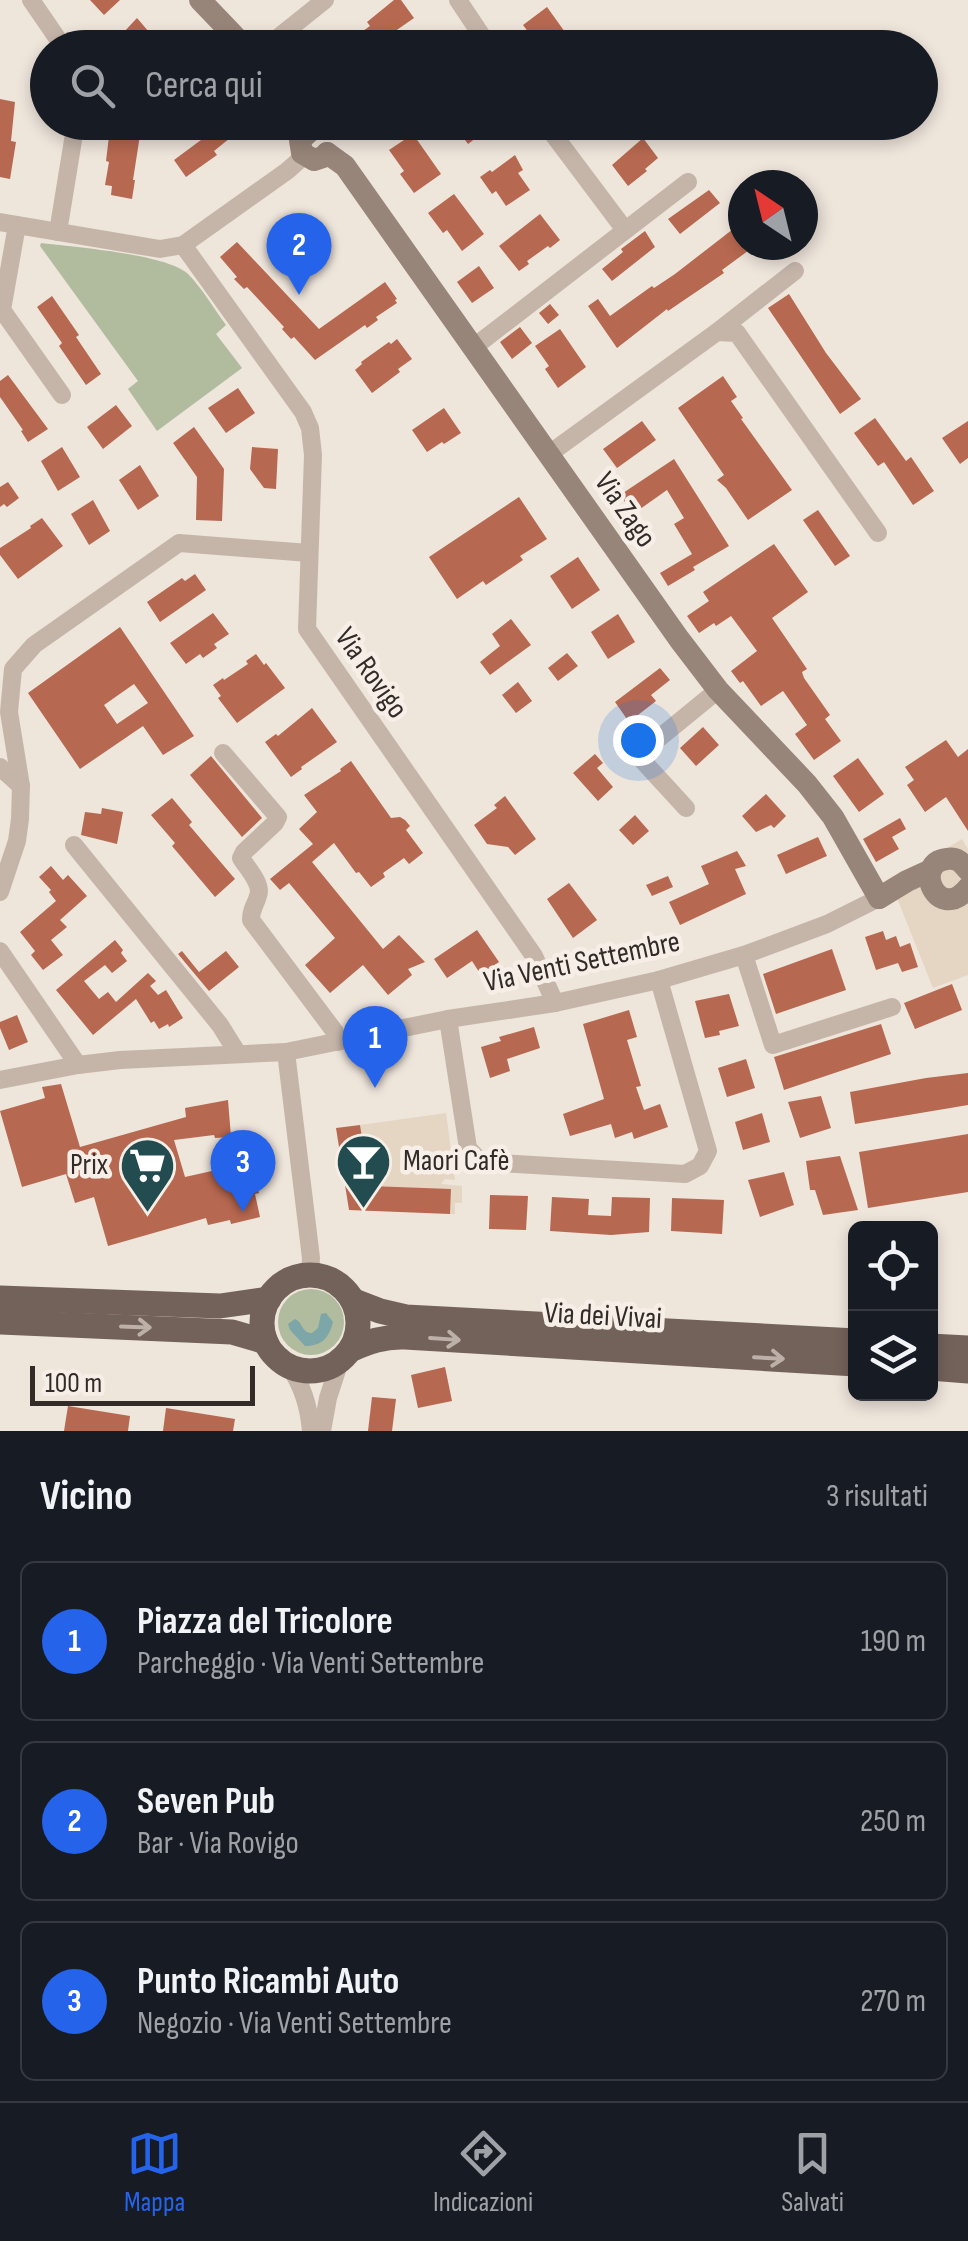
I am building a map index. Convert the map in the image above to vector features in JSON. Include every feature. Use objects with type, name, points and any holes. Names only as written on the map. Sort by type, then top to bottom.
[{"type":"main road","points":[[310,1275],[336,1282],[354,1301],[358,1326],[345,1355],[328,1368],[314,1371],[289,1366],[274,1354],[262,1328],[269,1299],[286,1281],[310,1275]]},
{"type":"main road","points":[[0,1298],[220,1306],[269,1299]]},
{"type":"main road","name":"Via dei Vivai","points":[[354,1301],[406,1317],[848,1342]]},
{"type":"main road","points":[[0,1322],[232,1332],[266,1342]]},
{"type":"main road","name":"Via dei Vivai","points":[[345,1355],[371,1341],[405,1336],[848,1364]]},
{"type":"main road","points":[[938,1346],[968,1348]]},
{"type":"main road","points":[[938,1369],[968,1371]]},
{"type":"street","points":[[31,0],[52,30]]},
{"type":"street","points":[[200,0],[229,30]]},
{"type":"street","points":[[288,30],[325,0]]},
{"type":"street","points":[[458,0],[478,30]]},
{"type":"street","points":[[58,232],[73,140]]},
{"type":"street","points":[[62,395],[2,310],[9,223],[160,249],[183,245],[316,154],[299,144],[300,140]]},
{"type":"street","points":[[558,140],[625,230]]},
{"type":"street","name":"Via Zago","points":[[316,154],[345,166],[678,639],[718,690],[834,817],[879,898]]},
{"type":"street","points":[[474,348],[688,182]]},
{"type":"street","name":"Via Rovigo","points":[[183,245],[303,412],[310,428],[313,455],[307,629],[534,956],[555,1002]]},
{"type":"street","points":[[550,454],[794,272]]},
{"type":"street","points":[[717,332],[737,333],[878,532]]},
{"type":"street","points":[[0,892],[17,842],[21,786],[9,712],[12,669],[34,644],[179,543],[310,553]]},
{"type":"street","points":[[686,808],[641,758],[642,752],[718,690]]},
{"type":"street","points":[[223,753],[278,817],[240,858],[259,886],[251,920],[335,1032],[338,1042]]},
{"type":"street","points":[[0,767],[21,786]]},
{"type":"street","points":[[74,845],[220,1025],[238,1054]]},
{"type":"street","points":[[879,898],[908,880],[933,882],[948,899],[954,899],[966,875],[953,858],[940,861],[933,882]]},
{"type":"street","name":"Via Venti Settembre","points":[[0,1080],[78,1064],[286,1052],[555,1002],[659,980],[744,955],[827,924],[879,898]]},
{"type":"street","points":[[0,951],[78,1064]]},
{"type":"street","points":[[744,955],[773,1045],[892,1007]]},
{"type":"street","points":[[448,1019],[468,1148],[481,1162],[684,1174],[700,1166],[708,1151],[659,980]]},
{"type":"street","points":[[286,1052],[310,1275]]},
{"type":"street","points":[[322,1431],[328,1398],[345,1355]]},
{"type":"street","points":[[289,1366],[307,1402],[310,1431]]},
{"type":"green space","points":[[41,243],[119,252],[177,267],[188,274],[226,325],[216,334],[242,368],[157,431],[128,389],[138,381]]},
{"type":"green space","points":[[311,1289],[324,1291],[334,1299],[342,1309],[342,1335],[334,1345],[324,1353],[311,1355],[298,1353],[288,1345],[280,1335],[278,1322],[280,1309],[288,1299],[298,1291]]},
{"type":"shaded area","points":[[962,839],[968,849],[968,975],[933,988],[891,883]]},
{"type":"shaded area","points":[[446,1113],[455,1180],[445,1179],[441,1184],[462,1186],[462,1203],[455,1203],[455,1214],[450,1214],[451,1190],[370,1186],[360,1125]]},
{"type":"water","points":[[326,1313],[333,1322],[321,1342],[305,1346],[290,1330],[288,1324],[295,1319],[312,1333],[318,1328],[321,1314]]},
{"type":"building","points":[[90,0],[120,0],[104,15]]},
{"type":"building","points":[[394,0],[401,0],[414,18],[397,30],[364,30],[370,26],[367,22]]},
{"type":"building","points":[[547,7],[564,30],[527,30],[523,25]]},
{"type":"building","points":[[137,18],[147,30],[126,30]]},
{"type":"building","points":[[0,99],[15,102],[11,141],[16,142],[10,179],[0,177]]},
{"type":"building","points":[[109,140],[139,140],[132,199],[111,195],[112,186],[105,185],[109,162]]},
{"type":"building","points":[[201,140],[228,140],[214,151],[217,155],[186,177],[174,160]]},
{"type":"building","points":[[404,140],[417,140],[441,174],[414,193],[389,150]]},
{"type":"building","points":[[641,140],[658,158],[628,186],[612,165]]},
{"type":"building","points":[[515,155],[523,170],[518,173],[530,190],[506,206],[480,177]]},
{"type":"building","points":[[709,190],[720,203],[680,234],[668,219]]},
{"type":"building","points":[[454,194],[484,234],[462,251],[428,213]]},
{"type":"building","points":[[540,214],[560,240],[527,261],[529,264],[519,271],[499,246]]},
{"type":"building","points":[[645,231],[655,247],[612,281],[602,269]]},
{"type":"building","points":[[728,233],[728,260],[736,260],[722,270],[724,273],[667,309],[617,348],[588,306],[598,299],[610,316],[675,274]]},
{"type":"building","points":[[237,242],[319,329],[385,282],[397,303],[367,328],[365,325],[315,360],[294,337],[291,339],[247,287],[244,289],[234,279],[237,277],[220,257]]},
{"type":"building","points":[[479,266],[494,288],[472,303],[457,282]]},
{"type":"building","points":[[789,294],[861,399],[840,414],[768,308]]},
{"type":"building","points":[[52,296],[101,374],[86,385],[37,307]]},
{"type":"building","points":[[550,304],[559,315],[548,324],[539,313]]},
{"type":"building","points":[[520,327],[532,343],[512,359],[500,342]]},
{"type":"building","points":[[560,329],[586,367],[558,388],[535,346]]},
{"type":"building","points":[[397,339],[412,359],[372,393],[355,370]]},
{"type":"building","points":[[8,375],[48,429],[28,442],[0,397],[0,381]]},
{"type":"building","points":[[723,376],[737,397],[731,401],[741,419],[792,490],[748,520],[717,480],[724,475],[678,408]]},
{"type":"building","points":[[238,388],[255,413],[226,433],[208,408]]},
{"type":"building","points":[[116,405],[132,426],[103,449],[87,427]]},
{"type":"building","points":[[444,408],[461,433],[427,452],[412,430]]},
{"type":"building","points":[[875,418],[906,461],[911,457],[934,491],[913,505],[884,462],[878,466],[854,433]]},
{"type":"building","points":[[642,421],[656,440],[617,468],[603,449]]},
{"type":"building","points":[[968,421],[968,458],[960,464],[942,438]]},
{"type":"building","points":[[194,427],[224,469],[222,521],[196,520],[197,477],[173,443]]},
{"type":"building","points":[[62,447],[80,477],[58,491],[41,461]]},
{"type":"building","points":[[252,447],[278,449],[276,489],[264,488],[250,469]]},
{"type":"building","points":[[674,459],[729,546],[668,586],[660,573],[692,554],[674,524],[684,518],[667,490],[633,514],[620,495]]},
{"type":"building","points":[[140,465],[159,496],[138,510],[119,480]]},
{"type":"building","points":[[8,482],[19,498],[0,507],[0,487]]},
{"type":"building","points":[[519,497],[547,539],[486,585],[483,581],[457,599],[429,557]]},
{"type":"building","points":[[93,500],[110,531],[89,545],[71,514]]},
{"type":"building","points":[[818,510],[850,556],[835,566],[803,520]]},
{"type":"building","points":[[42,518],[63,546],[18,579],[0,555],[0,548]]},
{"type":"building","points":[[774,544],[808,592],[772,618],[807,669],[802,672],[804,678],[830,715],[825,719],[841,741],[814,760],[795,734],[807,725],[783,691],[761,706],[731,671],[757,651],[731,616],[699,633],[687,616],[709,601],[703,592]]},
{"type":"building","points":[[578,557],[600,590],[572,609],[550,576]]},
{"type":"building","points":[[195,574],[206,590],[160,622],[147,602],[182,578],[185,581]]},
{"type":"building","points":[[213,613],[229,634],[203,658],[200,654],[186,664],[170,643]]},
{"type":"building","points":[[618,614],[635,642],[608,659],[591,632]]},
{"type":"building","points":[[511,619],[531,645],[490,675],[480,662],[500,646],[492,634]]},
{"type":"building","points":[[120,627],[194,736],[163,755],[143,726],[80,769],[28,693]],"holes":[[[134,684],[148,703],[117,724],[104,705]]]},
{"type":"building","points":[[567,653],[578,666],[558,681],[548,668]]},
{"type":"building","points":[[256,654],[285,688],[237,723],[213,685],[248,664],[246,661]]},
{"type":"building","points":[[660,668],[670,680],[651,695],[656,701],[629,722],[615,702]]},
{"type":"building","points":[[518,682],[532,701],[516,713],[502,695]]},
{"type":"building","points":[[312,708],[337,742],[291,777],[265,742]]},
{"type":"building","points":[[703,727],[719,745],[696,766],[680,748]]},
{"type":"building","points":[[946,740],[958,757],[968,749],[968,831],[946,797],[925,812],[907,785],[914,780],[905,767]]},
{"type":"building","points":[[595,754],[603,763],[597,768],[613,787],[598,801],[573,773]]},
{"type":"building","points":[[211,756],[262,818],[242,837],[190,775]]},
{"type":"building","points":[[858,758],[884,794],[859,812],[833,776]]},
{"type":"building","points":[[351,761],[391,818],[400,817],[410,826],[406,830],[423,853],[409,864],[404,858],[371,887],[334,843],[312,862],[383,949],[399,935],[425,962],[408,969],[412,975],[388,995],[363,965],[330,993],[305,965],[335,938],[289,883],[280,890],[270,879],[313,844],[299,829],[317,812],[304,795]]},
{"type":"building","points":[[766,794],[786,816],[774,828],[771,825],[756,832],[742,816]]},
{"type":"building","points":[[505,796],[536,839],[515,855],[508,847],[487,844],[474,825],[497,808],[494,805]]},
{"type":"building","points":[[172,798],[192,822],[189,825],[235,879],[215,897],[151,815]]},
{"type":"building","points":[[102,808],[123,812],[117,844],[81,835],[85,812],[101,814]]},
{"type":"building","points":[[635,815],[649,831],[633,845],[619,830]]},
{"type":"building","points":[[900,818],[906,829],[892,837],[899,849],[876,862],[863,839]]},
{"type":"building","points":[[818,837],[827,856],[786,874],[777,855]]},
{"type":"building","points":[[737,851],[746,866],[735,869],[746,894],[680,925],[669,902],[709,884],[701,866]]},
{"type":"building","points":[[51,866],[63,880],[68,875],[87,896],[60,920],[67,927],[51,940],[63,955],[43,970],[20,932],[56,901],[39,877]]},
{"type":"building","points":[[668,876],[673,887],[652,896],[646,885]]},
{"type":"building","points":[[569,883],[597,920],[573,938],[547,899]]},
{"type":"building","points":[[477,930],[499,962],[481,975],[472,961],[447,978],[434,959]]},
{"type":"building","points":[[883,931],[886,940],[896,936],[900,947],[910,943],[918,967],[902,972],[898,963],[876,970],[865,937]]},
{"type":"building","points":[[115,940],[127,961],[112,973],[105,965],[84,981],[99,999],[108,992],[116,1002],[148,973],[156,981],[150,986],[158,995],[166,990],[183,1018],[159,1029],[136,999],[93,1035],[56,990]]},
{"type":"building","points":[[832,949],[846,990],[776,1014],[763,974]]},
{"type":"building","points":[[182,951],[199,972],[226,951],[239,967],[209,991],[178,954]]},
{"type":"building","points":[[952,984],[962,1010],[915,1029],[904,1003]]},
{"type":"building","points":[[729,994],[739,1026],[705,1038],[695,1001]]},
{"type":"building","points":[[629,1010],[637,1037],[627,1040],[641,1086],[636,1087],[644,1110],[660,1104],[668,1127],[634,1139],[632,1132],[615,1138],[611,1124],[570,1136],[563,1114],[604,1099],[583,1024]]},
{"type":"building","points":[[17,1015],[28,1042],[9,1050],[0,1022]]},
{"type":"building","points":[[881,1024],[891,1054],[784,1090],[774,1057]]},
{"type":"building","points":[[534,1027],[540,1048],[507,1059],[510,1071],[490,1078],[481,1047],[501,1041],[499,1037]]},
{"type":"building","points":[[746,1059],[755,1088],[727,1097],[718,1068]]},
{"type":"building","points":[[968,1073],[968,1105],[855,1124],[850,1092]]},
{"type":"building","points":[[61,1084],[80,1147],[186,1117],[185,1108],[228,1100],[231,1137],[174,1140],[185,1177],[252,1162],[260,1217],[208,1225],[206,1218],[108,1246],[94,1197],[75,1203],[66,1174],[22,1187],[0,1111],[45,1098],[42,1087]]},
{"type":"building","points":[[821,1096],[831,1128],[800,1138],[788,1102]]},
{"type":"building","points":[[762,1113],[770,1142],[743,1150],[735,1122]]},
{"type":"building","points":[[360,1125],[370,1186],[451,1189],[450,1214],[349,1210],[336,1128]]},
{"type":"building","points":[[968,1134],[968,1192],[868,1208],[859,1152]]},
{"type":"building","points":[[840,1156],[858,1210],[823,1215],[815,1190],[810,1190],[806,1161]]},
{"type":"building","points":[[784,1172],[794,1205],[760,1217],[748,1180]]},
{"type":"building","points":[[490,1195],[528,1196],[526,1230],[489,1229]]},
{"type":"building","points":[[552,1197],[589,1199],[588,1215],[611,1216],[612,1197],[650,1198],[649,1232],[611,1235],[550,1231]]},
{"type":"building","points":[[672,1198],[724,1200],[722,1234],[671,1231]]},
{"type":"building","points":[[445,1367],[452,1401],[418,1408],[411,1375]]},
{"type":"building","points":[[372,1397],[396,1399],[392,1431],[368,1431]]},
{"type":"building","points":[[68,1406],[130,1416],[128,1431],[64,1431]]},
{"type":"building","points":[[166,1408],[235,1419],[233,1431],[163,1431]]},
{"type":"place","name":"Seven Pub","points":[[299,295]]},
{"type":"place","name":"Piazza del Tricolore","points":[[375,1088]]},
{"type":"place","name":"Maori Cafè","points":[[364,1210]]},
{"type":"place","name":"Punto Ricambi Auto","points":[[243,1212]]},
{"type":"place","name":"Prix","points":[[147,1214]]}]
